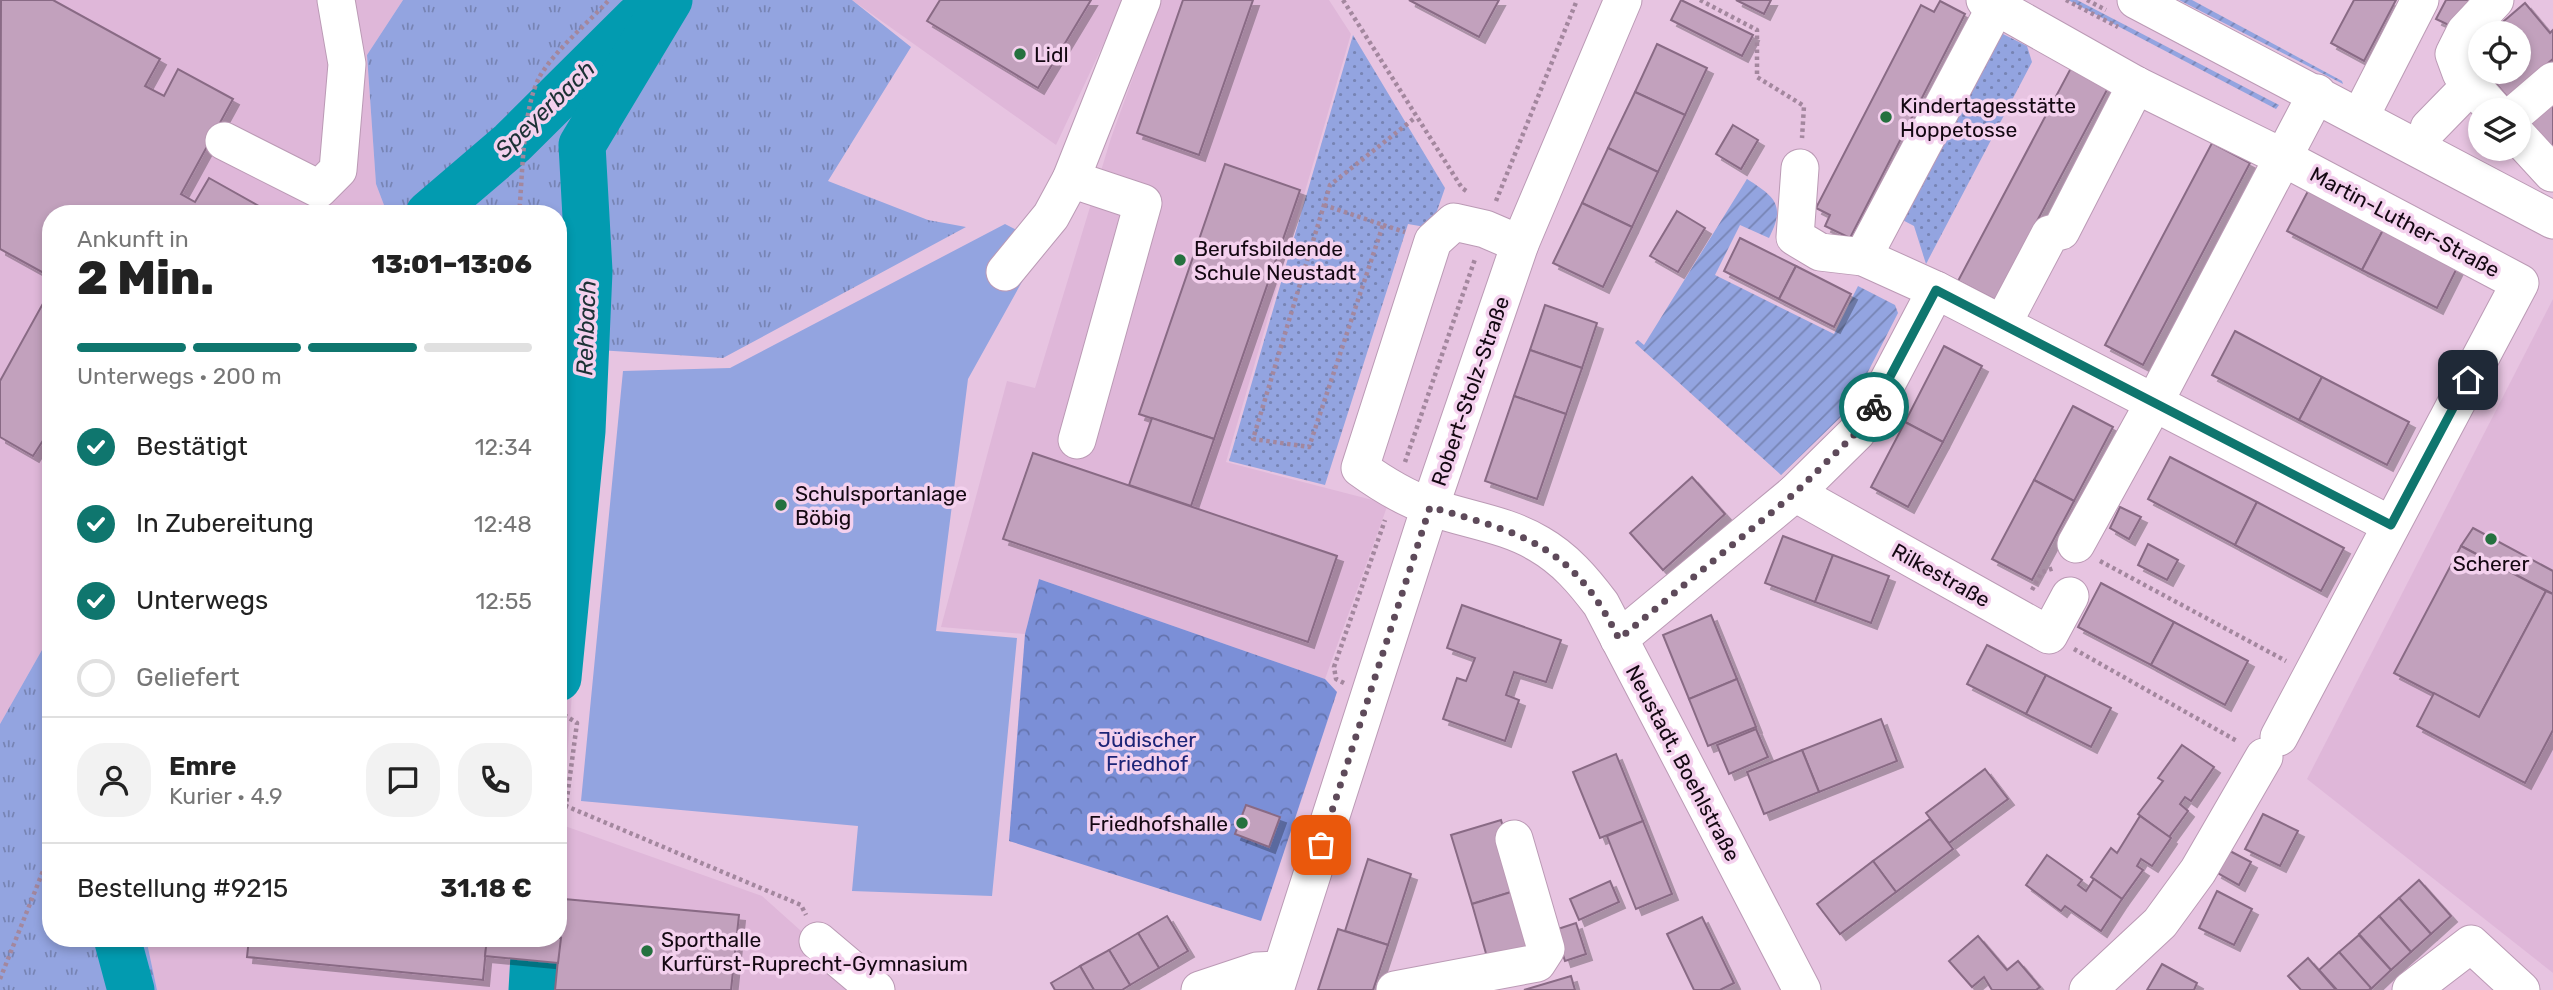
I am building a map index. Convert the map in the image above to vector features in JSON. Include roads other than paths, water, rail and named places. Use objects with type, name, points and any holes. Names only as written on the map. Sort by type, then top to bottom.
[{"type":"street","points":[[223,141],[319,189],[338,170],[347,64],[336,0]]},
{"type":"street","points":[[1004,272],[1051,216],[1071,179],[1142,0]]},
{"type":"street","name":"Robert-Stolz-Straße","points":[[1278,980],[1430,507],[1520,244],[1623,0]]},
{"type":"street","points":[[2136,0],[2317,93],[2544,216]]},
{"type":"street","points":[[2360,117],[2420,0]]},
{"type":"street","points":[[2429,128],[2483,97],[2461,73],[2454,54],[2465,32],[2495,0]]},
{"type":"street","name":"Martin-Luther-Straße","points":[[1863,257],[1991,3],[2136,85],[2282,157],[2520,283],[2312,675],[2198,872],[2160,923],[2088,990]]},
{"type":"street","points":[[2531,100],[2553,81]]},
{"type":"street","points":[[2003,323],[2050,234],[2061,231],[2136,85]]},
{"type":"street","points":[[2076,544],[2155,401],[2317,93]]},
{"type":"street","points":[[2541,152],[2544,216]]},
{"type":"street","points":[[1800,168],[1795,237],[1820,252],[1863,257],[1936,290],[2391,525]]},
{"type":"street","points":[[1071,179],[1143,203],[1077,440]]},
{"type":"street","name":"Neustadt, Boehlstraße","points":[[1520,244],[1485,229],[1454,222],[1433,241],[1360,468],[1395,492],[1430,507],[1508,529],[1561,559],[1601,604],[1802,990]]},
{"type":"street","points":[[1619,639],[1795,493],[1857,432],[1875,406],[1936,290]]},
{"type":"street","name":"Rilkestraße","points":[[1795,493],[2049,635],[2070,596]]},
{"type":"street","points":[[1395,990],[1537,963],[1546,949],[1514,839]]},
{"type":"street","points":[[818,941],[876,990]]},
{"type":"street","points":[[2411,990],[2471,944],[2521,990]]},
{"type":"street","points":[[1200,990],[1235,976],[1278,980]]},
{"type":"waterway","name":"Rehbach","points":[[567,585],[582,431],[589,271],[582,145],[669,0]]},
{"type":"waterway","name":"Speyerbach","points":[[440,205],[512,143],[638,18]]},
{"type":"waterway","name":"Speyerbach","points":[[119,947],[131,990]]},
{"type":"waterway","name":"Rehbach","points":[[532,990],[534,947]]},
{"type":"place","name":"Lidl","points":[[1020,54]]},
{"type":"place","name":"Kindertagesstätte Hoppetosse","points":[[1886,117]]},
{"type":"place","name":"Berufsbildende Schule Neustadt","points":[[1180,260]]},
{"type":"place","name":"Schulsportanlage Böbig","points":[[781,505]]},
{"type":"place","name":"Scherer","points":[[2491,539]]},
{"type":"place","name":"Friedhofshalle","points":[[1242,823]]},
{"type":"place","name":"Sporthalle Kurfürst-Ruprecht-Gymnasium","points":[[647,951]]},
{"type":"park label","name":"Jüdischer Friedhof","points":[[1147,751]]}]
